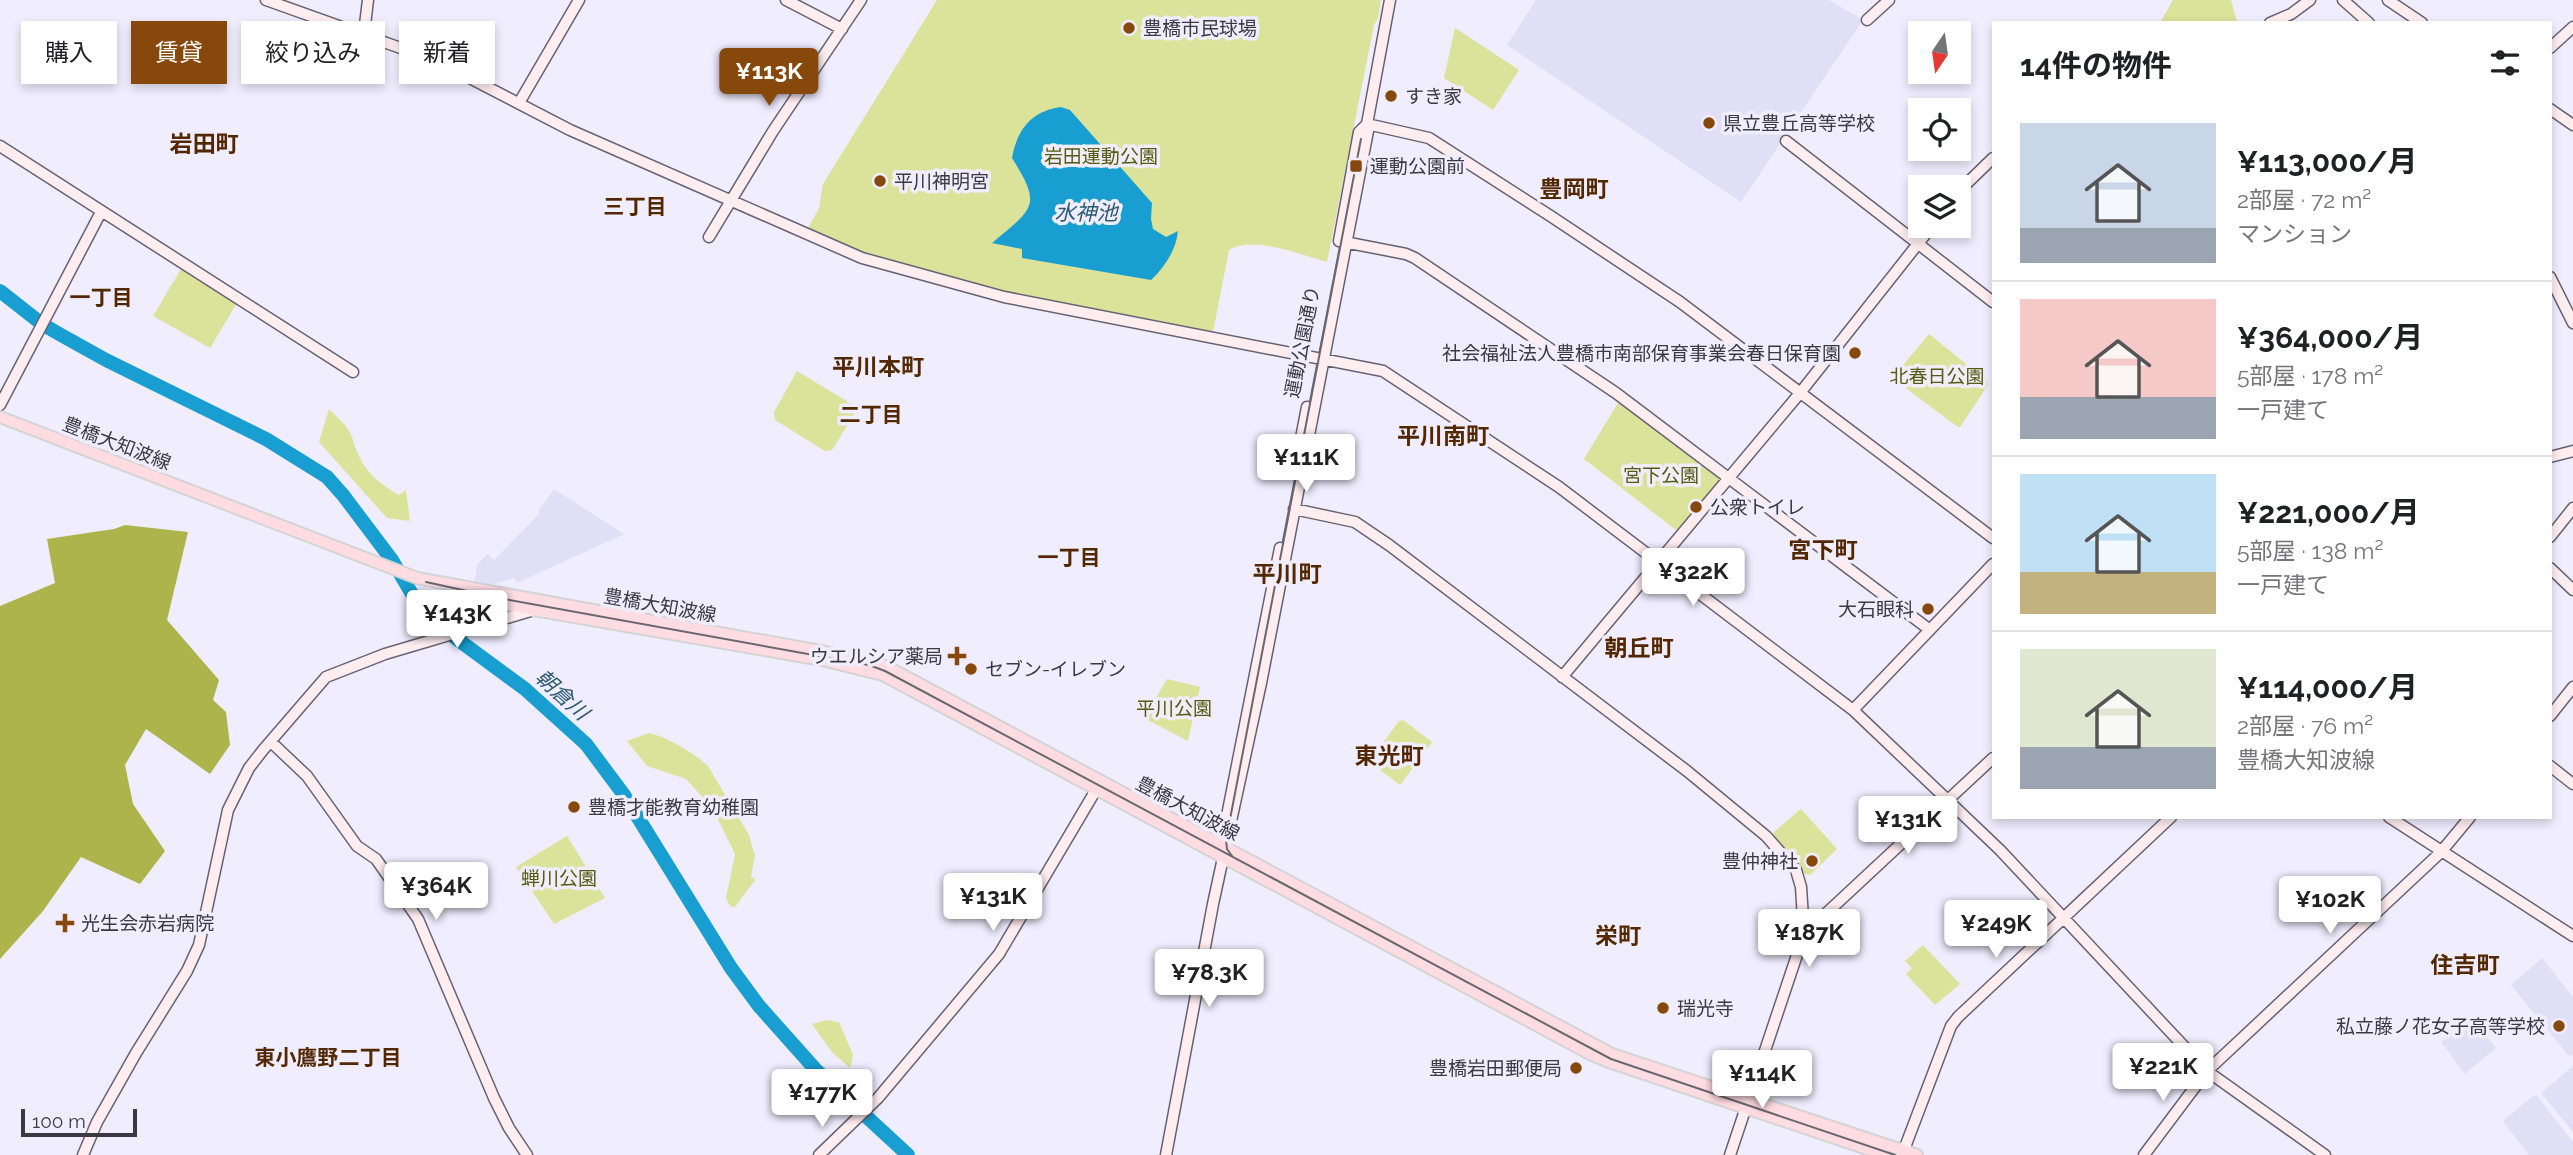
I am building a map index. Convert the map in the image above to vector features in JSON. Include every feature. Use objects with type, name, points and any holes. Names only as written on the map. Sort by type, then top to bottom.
[{"type":"main road","name":"豊橋大知波線","points":[[0,417],[417,578],[886,666],[1099,785]]},
{"type":"main road","name":"豊橋大知波線","points":[[417,578],[430,587],[534,610],[867,670],[896,682],[1223,850],[1592,1055],[1903,1153],[1917,1155]]},
{"type":"main road","name":"豊橋大知波線","points":[[1748,1103],[1885,1155]]},
{"type":"street","points":[[266,0],[328,21]]},
{"type":"street","points":[[365,21],[368,0]]},
{"type":"street","points":[[519,103],[579,0]]},
{"type":"street","points":[[786,0],[842,29]]},
{"type":"street","points":[[709,237],[773,131],[861,0]]},
{"type":"street","name":"運動公園通り","points":[[1166,1155],[1320,358],[1368,131],[1367,124],[1390,0]]},
{"type":"street","points":[[1867,20],[1889,0]]},
{"type":"street","points":[[2275,21],[2291,15],[2310,0]]},
{"type":"street","points":[[2343,0],[2367,21]]},
{"type":"street","points":[[2388,0],[2419,21]]},
{"type":"street","points":[[2552,46],[2573,27]]},
{"type":"street","points":[[385,41],[437,61],[570,130],[862,258],[1004,297],[1383,371],[1559,487],[1853,710],[2011,861],[2062,919],[2207,1071],[2325,1155]]},
{"type":"street","points":[[2552,110],[2573,125]]},
{"type":"street","points":[[1367,124],[1429,138],[1680,302],[1992,537]]},
{"type":"street","points":[[1786,141],[1992,301]]},
{"type":"street","points":[[0,146],[353,372]]},
{"type":"street","points":[[1971,179],[1992,159]]},
{"type":"street","points":[[0,405],[101,212]]},
{"type":"street","points":[[1562,677],[1800,393],[1923,238]]},
{"type":"street","points":[[1343,242],[1415,258],[1616,393],[1930,631]]},
{"type":"street","points":[[2552,281],[2573,323]]},
{"type":"street","name":"運動公園通り","points":[[1223,850],[1294,509],[1320,358]]},
{"type":"street","points":[[2552,456],[2573,451]]},
{"type":"street","points":[[2552,534],[2573,508]]},
{"type":"street","points":[[1294,509],[1355,522],[1389,545],[1688,771],[1766,836],[1796,870],[1801,887],[1804,934],[1730,1155]]},
{"type":"street","points":[[1853,710],[1992,565]]},
{"type":"street","points":[[2552,570],[2573,590]]},
{"type":"street","points":[[83,1155],[97,1122],[129,1064],[187,971],[202,934],[228,810],[249,768],[327,677],[385,654],[534,610]]},
{"type":"street","points":[[2552,713],[2573,687]]},
{"type":"street","points":[[271,742],[307,776],[357,846],[376,859],[418,919],[483,1075],[509,1128],[527,1155]]},
{"type":"street","points":[[1804,934],[1992,759]]},
{"type":"street","points":[[2552,768],[2573,784]]},
{"type":"street","points":[[819,1155],[875,1101],[999,954],[1099,785]]},
{"type":"street","points":[[1903,1153],[1951,1026],[2169,819]]},
{"type":"street","points":[[2392,819],[2573,936]]},
{"type":"street","points":[[2144,1155],[2207,1071],[2441,852],[2468,819]]},
{"type":"shaded area","name":"県立豊丘高等学校","points":[[1536,0],[1829,0],[1863,20],[1741,202],[1507,45]]},
{"type":"shaded area","points":[[554,489],[624,534],[517,583],[514,578],[482,587],[474,585],[477,564],[488,554],[494,560],[539,514]]},
{"type":"shaded area","name":"私立藤ノ花女子高等学校","points":[[2542,958],[2573,997],[2573,1056],[2568,1055],[2511,985]]},
{"type":"shaded area","name":"私立藤ノ花女子高等学校","points":[[2471,1018],[2496,1048],[2465,1074],[2441,1042]]},
{"type":"shaded area","name":"私立藤ノ花女子高等学校","points":[[2573,1066],[2573,1132],[2541,1093]]},
{"type":"shaded area","points":[[2533,1096],[2537,1096],[2573,1142],[2573,1155],[2529,1155],[2504,1123],[2504,1120]]},
{"type":"green space","name":"岩田運動公園","points":[[937,0],[1381,0],[1327,262],[1264,245],[1239,246],[1229,250],[1212,337],[927,277],[805,234],[819,208],[823,184]]},
{"type":"green space","points":[[2173,0],[2231,0],[2237,21],[2161,21]]},
{"type":"green space","points":[[1455,28],[1519,70],[1493,110],[1444,78]]},
{"type":"green space","points":[[181,269],[237,303],[210,348],[153,316]]},
{"type":"green space","name":"北春日公園","points":[[1929,334],[1987,381],[1988,385],[1960,427],[1895,380],[1894,376]]},
{"type":"green space","points":[[797,371],[858,408],[832,450],[825,451],[775,420],[774,412]]},
{"type":"green space","name":"宮下公園","points":[[1618,403],[1623,403],[1722,478],[1681,530],[1676,530],[1584,459]]},
{"type":"green space","points":[[329,409],[349,431],[360,458],[370,472],[383,485],[399,495],[406,490],[410,521],[387,518],[319,442]]},
{"type":"green space","points":[[125,525],[188,532],[167,620],[219,680],[213,700],[226,712],[230,745],[210,774],[146,729],[125,765],[133,804],[165,851],[140,884],[81,857],[43,911],[0,959],[0,606],[55,583],[47,539]]},
{"type":"green space","name":"平川公園","points":[[1167,679],[1200,687],[1188,741],[1144,718]]},
{"type":"green space","points":[[1403,720],[1432,742],[1400,785],[1371,763],[1371,759],[1399,721]]},
{"type":"green space","points":[[649,733],[680,746],[708,766],[749,835],[755,856],[751,876],[755,880],[735,907],[730,906],[726,898],[735,854],[713,809],[686,779],[647,766],[627,741]]},
{"type":"green space","points":[[1801,809],[1837,849],[1810,875],[1805,874],[1772,836]]},
{"type":"green space","name":"蝉川公園","points":[[567,836],[605,898],[554,924],[516,867]]},
{"type":"green space","points":[[1923,945],[1960,984],[1935,1005],[1906,974],[1912,968],[1905,961]]},
{"type":"green space","points":[[827,1020],[839,1022],[853,1055],[850,1068],[832,1052],[812,1024]]},
{"type":"water","name":"水神池","points":[[1061,107],[1070,110],[1152,203],[1153,229],[1166,237],[1178,231],[1169,258],[1151,280],[1022,258],[1022,249],[992,243],[1025,214],[1029,206],[1028,187],[1012,158],[1022,131],[1041,113]]},
{"type":"waterway","name":"朝倉川","points":[[0,291],[42,324],[61,335],[266,439],[327,477],[392,560],[419,606],[434,622],[525,689],[586,744],[624,795],[731,968],[759,1006],[816,1070],[908,1155]]},
{"type":"tram line","points":[[1232,856],[1227,849],[1226,840],[1361,139]]},
{"type":"tram line","points":[[426,582],[504,599],[869,665],[885,671],[1611,1059],[1895,1155]]},
{"type":"place","name":"豊橋市民球場","points":[[1129,28]]},
{"type":"place","name":"すき家","points":[[1391,96]]},
{"type":"place","name":"県立豊丘高等学校","points":[[1709,123]]},
{"type":"place","name":"運動公園前","points":[[1356,166]]},
{"type":"place","name":"平川神明宮","points":[[880,181]]},
{"type":"place","name":"社会福祉法人豊橋市南部保育事業会春日保育園","points":[[1855,353]]},
{"type":"place","name":"公衆トイレ","points":[[1696,507]]},
{"type":"place","name":"大石眼科","points":[[1928,609]]},
{"type":"place","name":"ウエルシア薬局","points":[[957,656]]},
{"type":"place","name":"セブン-イレブン","points":[[971,669]]},
{"type":"place","name":"豊橋才能教育幼稚園","points":[[574,807]]},
{"type":"place","name":"豊仲神社","points":[[1812,861]]},
{"type":"place","name":"光生会赤岩病院","points":[[65,923]]},
{"type":"place","name":"瑞光寺","points":[[1663,1008]]},
{"type":"place","name":"私立藤ノ花女子高等学校","points":[[2559,1026]]},
{"type":"place","name":"豊橋岩田郵便局","points":[[1576,1068]]},
{"type":"district","name":"岩田町","points":[[204,144]]},
{"type":"district","name":"豊岡町","points":[[1574,189]]},
{"type":"district","name":"三丁目","points":[[635,207]]},
{"type":"district","name":"一丁目","points":[[101,298]]},
{"type":"district","name":"平川本町","points":[[878,367]]},
{"type":"district","name":"二丁目","points":[[871,415]]},
{"type":"district","name":"平川南町","points":[[1443,436]]},
{"type":"district","name":"宮下町","points":[[1823,550]]},
{"type":"district","name":"一丁目","points":[[1069,558]]},
{"type":"district","name":"平川町","points":[[1287,574]]},
{"type":"district","name":"朝丘町","points":[[1639,648]]},
{"type":"district","name":"東光町","points":[[1389,756]]},
{"type":"district","name":"栄町","points":[[1618,936]]},
{"type":"district","name":"住吉町","points":[[2465,965]]},
{"type":"district","name":"東小鷹野二丁目","points":[[328,1058]]}]
